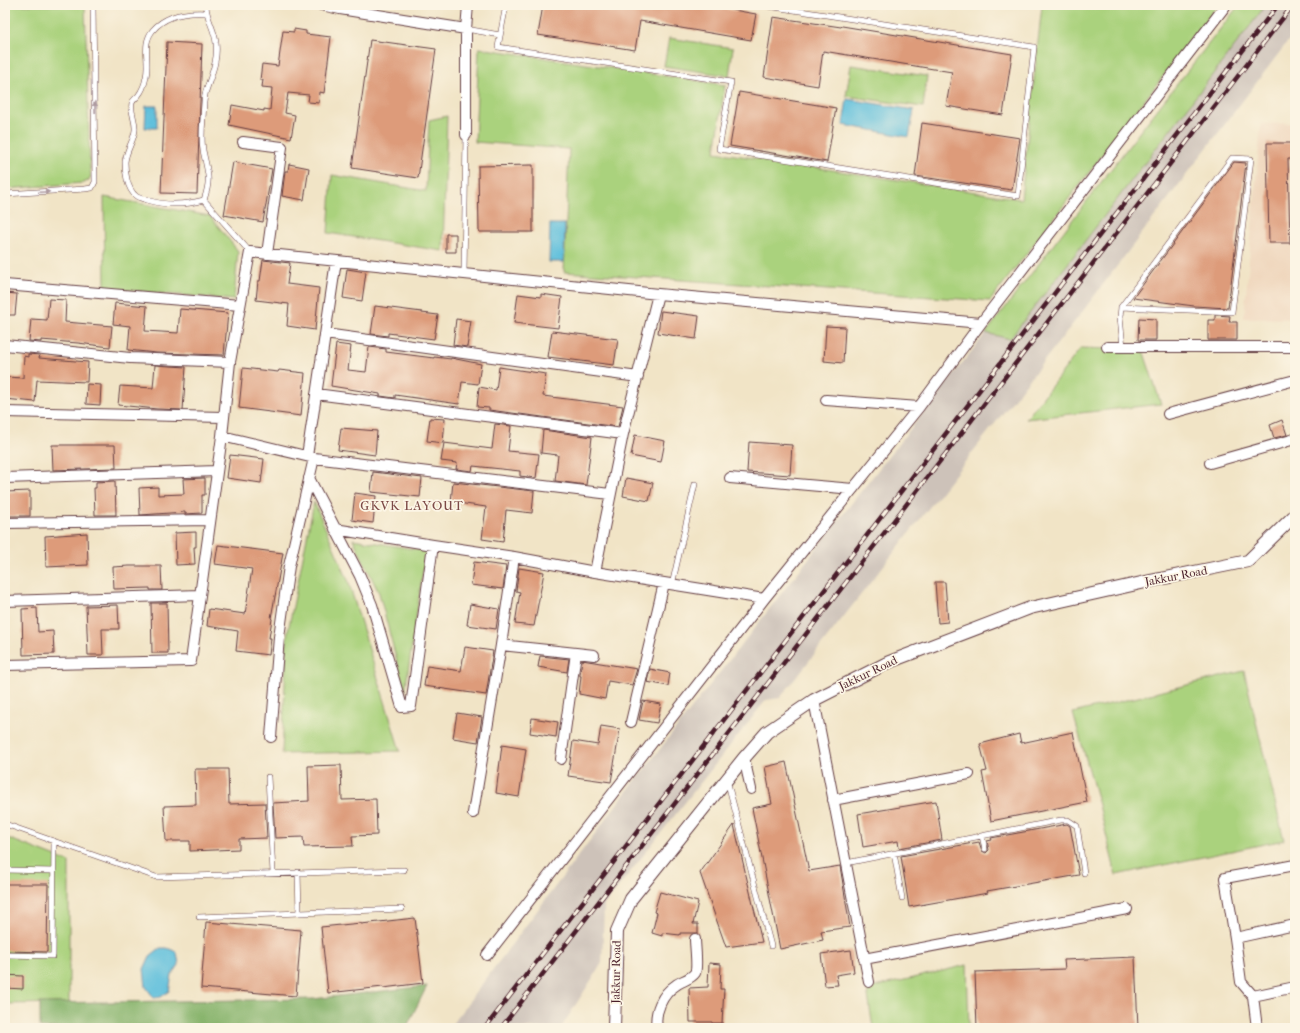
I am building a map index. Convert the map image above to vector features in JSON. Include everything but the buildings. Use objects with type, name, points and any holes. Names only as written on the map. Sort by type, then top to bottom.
[{"type":"street","points":[[321,5],[466,29]]},
{"type":"street","points":[[466,135],[466,29],[468,5]]},
{"type":"street","points":[[487,955],[764,599],[919,406],[981,323],[1226,5]]},
{"type":"street","points":[[243,142],[282,147],[267,254]]},
{"type":"street","points":[[5,665],[190,661],[222,436],[230,362],[250,252],[658,294],[981,323]]},
{"type":"street","points":[[271,737],[279,637],[288,573],[309,478],[316,394],[336,261]]},
{"type":"street","points":[[5,285],[240,305]]},
{"type":"street","points":[[595,572],[623,434],[658,294]]},
{"type":"street","points":[[325,334],[638,377]]},
{"type":"street","points":[[5,345],[130,358],[230,362]]},
{"type":"street","points":[[1107,347],[1295,347]]},
{"type":"street","points":[[1168,414],[1295,380]]},
{"type":"street","points":[[316,394],[623,434]]},
{"type":"street","points":[[826,400],[919,406]]},
{"type":"street","points":[[5,412],[223,417]]},
{"type":"street","points":[[222,436],[310,457],[610,494]]},
{"type":"street","points":[[1210,463],[1295,439]]},
{"type":"street","points":[[5,478],[217,471]]},
{"type":"street","points":[[309,478],[360,576],[372,605],[402,707],[411,706],[433,545]]},
{"type":"street","points":[[730,478],[853,490]]},
{"type":"street","name":"Jakkur Road","points":[[614,1028],[617,931],[631,899],[744,758],[767,732],[814,700],[889,662],[1030,608],[1150,581],[1248,562],[1295,514]]},
{"type":"street","points":[[5,524],[210,520]]},
{"type":"street","points":[[335,529],[764,599]]},
{"type":"street","points":[[473,813],[514,557]]},
{"type":"street","points":[[631,722],[668,584]]},
{"type":"street","points":[[5,601],[200,595]]},
{"type":"street","points":[[501,645],[594,655]]},
{"type":"street","points":[[561,759],[576,653]]},
{"type":"street","points":[[814,700],[869,982]]},
{"type":"street","points":[[744,758],[751,789]]},
{"type":"street","points":[[834,800],[969,774]]},
{"type":"street","points":[[1257,1028],[1253,996],[1241,982],[1225,878],[1295,865]]},
{"type":"street","points":[[864,959],[1127,909]]},
{"type":"street","points":[[1235,938],[1295,925]]},
{"type":"street","points":[[657,1028],[657,1011],[668,992],[692,976],[696,970],[695,939]]},
{"type":"street","points":[[1253,996],[1295,987]]},
{"type":"lane","points":[[5,194],[85,189],[92,188],[95,182],[93,5]]},
{"type":"lane","points":[[204,200],[209,176],[203,154],[204,104],[206,89],[213,72],[216,54],[214,33],[206,13],[206,5]]},
{"type":"lane","points":[[506,5],[498,47],[731,82],[719,149],[1018,196],[1034,47],[761,5]]},
{"type":"lane","points":[[204,200],[186,204],[171,205],[155,203],[136,196],[127,180],[126,162],[127,153],[136,129],[132,103],[142,90],[146,76],[148,63],[146,46],[149,35],[159,24],[178,16],[188,13],[206,13]]},
{"type":"lane","points":[[466,29],[500,34]]},
{"type":"lane","points":[[464,274],[466,135]]},
{"type":"lane","points":[[1121,307],[1232,312],[1251,159],[1232,158],[1121,307],[1120,317],[1123,347]]},
{"type":"lane","points":[[204,200],[250,252]]},
{"type":"lane","points":[[668,584],[694,484]]},
{"type":"lane","points":[[268,777],[273,873]]},
{"type":"lane","points":[[727,779],[771,946]]},
{"type":"lane","points":[[846,863],[1061,820],[1068,820],[1077,826],[1084,873]]},
{"type":"lane","points":[[5,824],[156,876],[404,870]]},
{"type":"lane","points":[[982,836],[985,849]]},
{"type":"lane","points":[[5,955],[53,956],[54,841]]},
{"type":"lane","points":[[894,853],[902,898]]},
{"type":"lane","points":[[5,870],[53,871]]},
{"type":"lane","points":[[298,872],[299,913]]},
{"type":"lane","points":[[199,917],[402,909]]},
{"type":"shaded area","points":[[1266,5],[1295,5],[1295,32],[1079,316],[780,698],[766,700],[604,905],[602,963],[561,1028],[449,1028],[621,799],[986,333],[1010,339]]},
{"type":"shaded area","points":[[1295,123],[1295,319],[1244,318],[1261,124]]},
{"type":"green space","points":[[5,5],[85,5],[91,176],[88,181],[83,183],[5,189]]},
{"type":"green space","points":[[1042,5],[1218,5],[990,301],[564,272],[569,149],[475,142],[479,48],[725,85],[715,152],[1021,199]]},
{"type":"green space","points":[[1239,5],[1266,5],[1010,339],[986,333],[1138,134]]},
{"type":"green space","points":[[669,38],[733,48],[729,76],[664,66]]},
{"type":"green space","points":[[851,65],[927,76],[923,107],[846,96]]},
{"type":"green space","points":[[447,116],[443,251],[328,233],[332,175],[426,191],[429,120]]},
{"type":"green space","points":[[104,197],[210,216],[238,251],[234,300],[105,288]]},
{"type":"green space","points":[[1081,348],[1143,350],[1161,404],[1026,419]]},
{"type":"green space","points":[[314,502],[348,580],[400,751],[282,754],[287,636]]},
{"type":"green space","points":[[353,539],[426,551],[405,692],[379,593]]},
{"type":"green space","points":[[1244,671],[1284,840],[1116,875],[1099,805],[1073,713]]},
{"type":"green space","points":[[5,837],[69,862],[69,1003],[5,1004]]},
{"type":"green space","points":[[967,965],[969,1028],[873,1028],[867,989]]},
{"type":"green space","points":[[427,986],[406,1028],[40,1028],[40,1003],[313,999]]},
{"type":"water","points":[[847,99],[914,110],[909,137],[843,125]]},
{"type":"water","points":[[146,106],[157,106],[157,128],[145,128]]},
{"type":"water","points":[[550,224],[565,224],[564,262],[549,262]]},
{"type":"water","points":[[160,948],[167,948],[177,952],[179,965],[172,975],[169,991],[161,997],[154,998],[146,987],[144,969],[150,956]]},
{"type":"railway","points":[[485,1028],[1278,5]]},
{"type":"railway","points":[[501,1028],[1293,5]]},
{"type":"district","name":"GKVK LAYOUT","points":[[412,505]]}]
